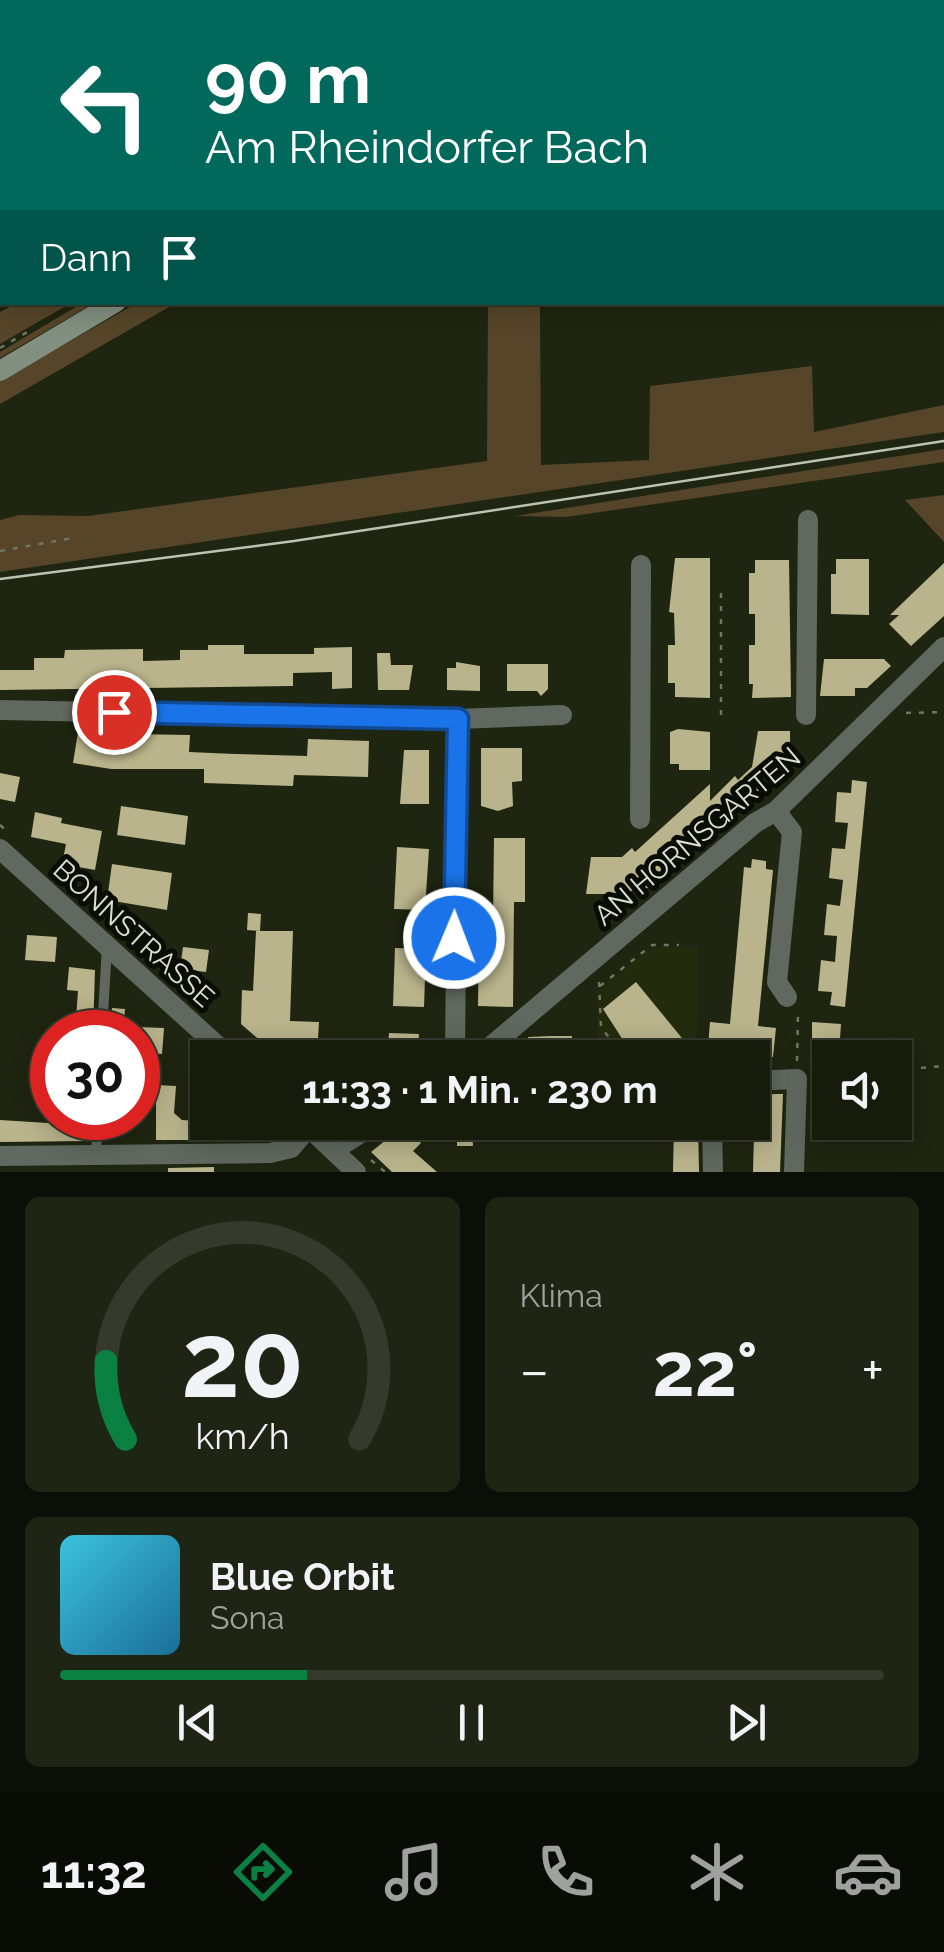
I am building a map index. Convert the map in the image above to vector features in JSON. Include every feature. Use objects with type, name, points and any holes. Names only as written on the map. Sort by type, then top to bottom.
[{"type":"main road","points":[[0,370],[111,305]]},
{"type":"street","points":[[806,715],[808,520]]},
{"type":"street","points":[[640,819],[641,565]]},
{"type":"street","name":"AN HORNSGARTEN","points":[[498,1040],[756,822],[776,811],[944,648]]},
{"type":"street","points":[[0,710],[458,719],[562,716]]},
{"type":"street","points":[[455,1040],[458,719]]},
{"type":"street","points":[[776,811],[792,832],[777,982],[787,996]]},
{"type":"street","name":"BONNSTRASSE","points":[[0,849],[211,1040]]},
{"type":"street","points":[[770,1080],[797,1079],[794,1172]]},
{"type":"street","points":[[0,1156],[270,1153],[291,1148],[296,1140]]},
{"type":"street","points":[[323,1140],[353,1171]]},
{"type":"street","points":[[334,1150],[350,1140]]},
{"type":"street","points":[[712,1140],[713,1172]]},
{"type":"lane","points":[[103,1010],[107,945]]},
{"type":"lane","points":[[96,1154],[97,1140]]},
{"type":"path","points":[[0,551],[73,538]]},
{"type":"path","points":[[720,589],[720,714]]},
{"type":"path","points":[[879,714],[944,712]]},
{"type":"path","points":[[599,986],[652,945],[679,945]]},
{"type":"path","points":[[597,955],[602,1027],[611,1040]]},
{"type":"path","points":[[787,996],[798,1012],[797,1079]]},
{"type":"path","points":[[912,1069],[944,1066]]},
{"type":"shaded area","points":[[13,305],[68,305],[0,344],[0,312]]},
{"type":"shaded area","points":[[79,305],[91,305],[0,358],[0,352]]},
{"type":"shaded area","points":[[133,305],[173,305],[0,404],[0,381]]},
{"type":"shaded area","points":[[488,305],[540,305],[541,465],[649,460],[650,386],[812,366],[814,432],[944,405],[944,432],[0,572],[0,520],[19,515],[88,516],[487,461]]},
{"type":"shaded area","points":[[944,449],[944,462],[566,517],[515,516]]},
{"type":"shaded area","points":[[944,495],[944,542],[905,500]]},
{"type":"shaded area","points":[[652,947],[699,947],[697,1040],[597,1040],[597,991]]},
{"type":"building","points":[[675,558],[710,558],[710,698],[675,697],[675,683],[668,683],[668,645],[675,645],[674,613],[669,612]]},
{"type":"building","points":[[836,559],[869,559],[869,615],[831,614],[831,574],[836,574]]},
{"type":"building","points":[[755,560],[789,560],[791,697],[752,698],[749,645],[755,645],[755,614],[749,614],[749,573],[755,573]]},
{"type":"building","points":[[944,563],[944,616],[911,646],[889,624],[899,615],[890,615]]},
{"type":"building","points":[[208,645],[244,645],[244,654],[314,654],[314,648],[352,647],[352,688],[332,689],[332,672],[293,673],[293,686],[0,690],[0,670],[34,670],[34,658],[64,658],[65,650],[143,649],[143,661],[180,660],[180,650],[208,650]]},
{"type":"building","points":[[377,653],[390,653],[391,665],[413,665],[409,690],[378,690]]},
{"type":"building","points":[[824,659],[884,659],[891,666],[867,688],[855,688],[855,696],[820,696]]},
{"type":"building","points":[[456,662],[480,666],[480,691],[447,690],[447,668],[456,668]]},
{"type":"building","points":[[507,664],[548,664],[548,689],[541,696],[537,691],[507,691]]},
{"type":"building","points":[[758,731],[790,731],[790,760],[736,814],[641,893],[636,887],[628,894],[586,894],[591,857],[622,857],[632,848],[635,852],[710,784],[710,801],[735,776],[738,780],[752,767]]},
{"type":"building","points":[[78,732],[132,740],[132,734],[190,735],[189,752],[235,754],[307,756],[308,739],[369,741],[368,777],[294,775],[293,786],[204,783],[204,769],[111,769],[73,763]]},
{"type":"building","points":[[670,732],[710,732],[710,770],[679,770],[679,764],[670,764]]},
{"type":"building","points":[[481,748],[522,748],[522,781],[512,782],[513,806],[498,811],[481,806]]},
{"type":"building","points":[[404,750],[429,750],[429,804],[400,804]]},
{"type":"building","points":[[0,773],[20,777],[15,802],[0,799]]},
{"type":"building","points":[[852,780],[867,782],[845,1007],[830,1005],[832,992],[818,991],[821,960],[835,962],[837,936],[824,935],[827,904],[840,906],[843,880],[829,878],[832,848],[845,849],[848,823],[835,822],[837,792],[851,793]]},
{"type":"building","points":[[121,806],[188,816],[185,845],[117,835]]},
{"type":"building","points":[[35,812],[62,818],[61,823],[102,831],[95,870],[62,864],[66,844],[31,837]]},
{"type":"building","points":[[494,838],[525,838],[525,902],[514,902],[513,1007],[478,1006],[479,921],[493,921]]},
{"type":"building","points":[[397,847],[429,849],[425,910],[394,909]]},
{"type":"building","points":[[752,859],[766,861],[766,869],[773,870],[758,1026],[776,1028],[773,1057],[770,1040],[708,1040],[710,1022],[730,1024],[744,867],[751,868]]},
{"type":"building","points":[[112,864],[172,873],[167,910],[107,900]]},
{"type":"building","points":[[248,913],[261,914],[260,931],[247,930]]},
{"type":"building","points":[[256,931],[293,931],[290,1021],[319,1022],[318,1040],[260,1040],[241,1024],[242,990],[253,991]]},
{"type":"building","points":[[27,935],[57,937],[55,962],[25,960]]},
{"type":"building","points":[[183,947],[209,950],[206,972],[180,969]]},
{"type":"building","points":[[395,948],[426,949],[424,1007],[393,1006]]},
{"type":"building","points":[[69,967],[95,970],[94,1010],[77,1010],[78,991],[67,990]]},
{"type":"building","points":[[636,982],[684,1040],[623,1040],[603,1009]]},
{"type":"building","points":[[812,1022],[841,1024],[840,1040],[812,1040]]},
{"type":"building","points":[[160,1028],[164,1028],[160,1054]]},
{"type":"building","points":[[389,1033],[419,1034],[418,1040],[388,1040]]},
{"type":"building","points":[[572,1036],[572,1040],[528,1040],[528,1037]]},
{"type":"building","points":[[160,1085],[176,1086],[174,1113],[190,1120],[190,1140],[160,1140]]},
{"type":"building","points":[[770,1094],[783,1094],[780,1172],[753,1172],[754,1140],[770,1140]]},
{"type":"building","points":[[0,1120],[30,1122],[30,1140],[88,1141],[0,1142]]},
{"type":"building","points":[[386,1140],[417,1140],[421,1143],[413,1151],[437,1172],[392,1172],[371,1152]]},
{"type":"building","points":[[457,1140],[473,1140],[473,1146],[457,1146]]},
{"type":"building","points":[[674,1140],[698,1140],[699,1172],[673,1172]]},
{"type":"building","points":[[214,1167],[214,1172],[168,1172],[168,1168]]},
{"type":"tram line","points":[[0,579],[294,541],[944,441]]},
{"type":"route","points":[[114,712],[458,719],[454,938]]}]
